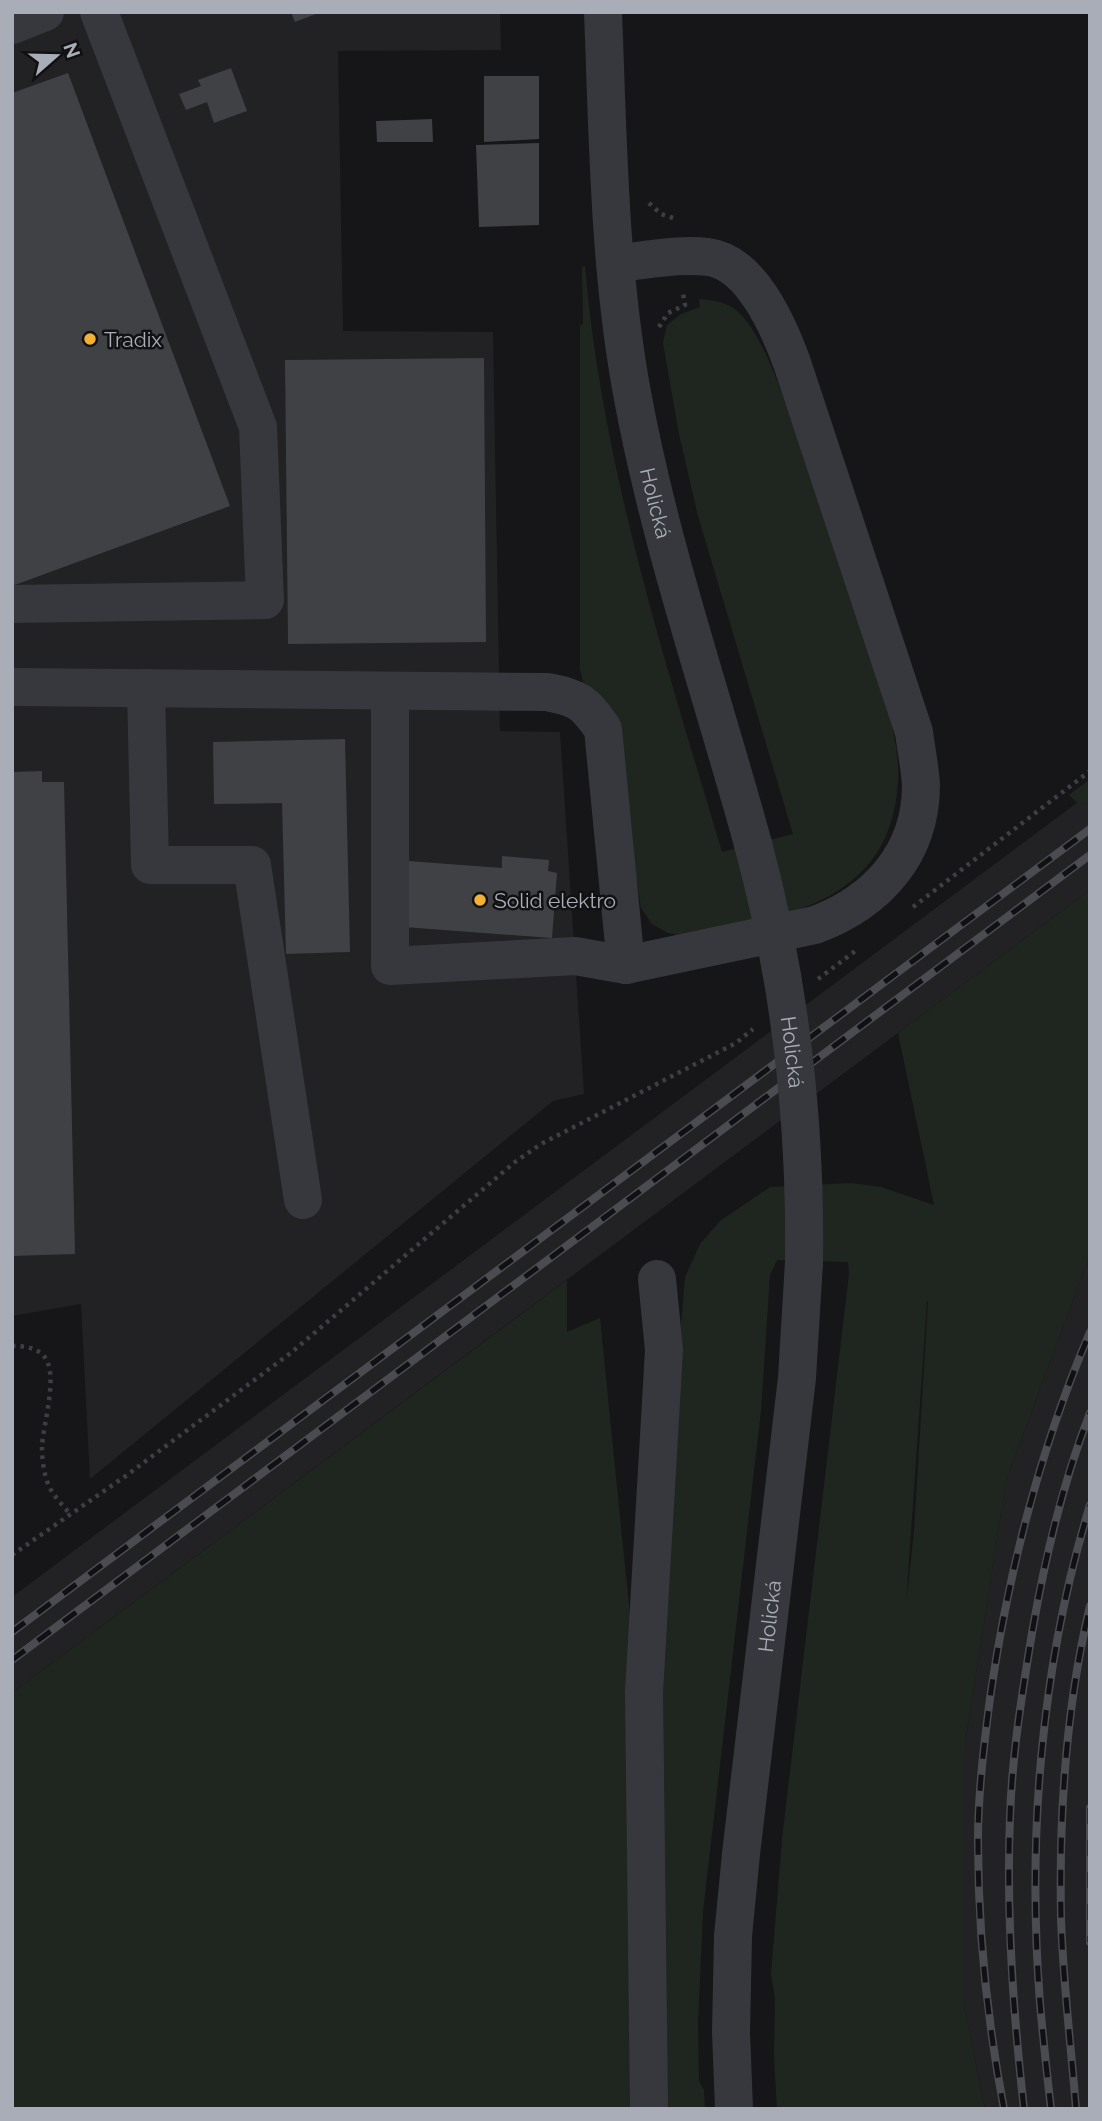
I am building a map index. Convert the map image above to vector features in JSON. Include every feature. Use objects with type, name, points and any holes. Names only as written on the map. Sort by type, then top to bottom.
[{"type":"street","points":[[12,25],[45,12]]},
{"type":"street","points":[[12,604],[265,600],[258,427],[99,12]]},
{"type":"street","name":"Holická","points":[[603,12],[615,263],[632,393],[666,541],[753,844],[780,956],[797,1070],[804,1185],[804,1262],[797,1378],[733,1936],[731,2032],[734,2109]]},
{"type":"street","points":[[390,691],[390,966],[575,956],[626,965],[815,925],[839,916],[859,904],[879,887],[897,865],[908,844],[919,810],[921,784],[914,732],[784,341],[757,294],[736,270],[724,262],[710,257],[615,263]]},
{"type":"street","points":[[12,687],[547,692],[570,696],[588,708],[603,729],[626,965]]},
{"type":"street","points":[[145,688],[150,865],[253,865],[303,1200]]},
{"type":"street","points":[[649,2109],[644,1692],[664,1350],[657,1279]]},
{"type":"path","points":[[647,198],[651,207],[677,220],[675,258],[685,304],[668,313],[660,323],[657,333]]},
{"type":"path","points":[[12,1555],[292,1352],[515,1162],[541,1144],[635,1096]]},
{"type":"path","points":[[12,1346],[24,1346],[34,1350],[48,1362],[51,1382],[42,1445],[43,1464],[50,1488],[70,1514]]},
{"type":"shaded area","points":[[12,12],[500,12],[501,50],[338,51],[343,331],[493,332],[500,731],[560,732],[584,1094],[553,1101],[90,1479],[81,1304],[12,1316]]},
{"type":"shaded area","points":[[585,266],[593,341],[606,415],[638,562],[722,852],[793,834],[698,516],[679,434],[663,343],[667,325],[681,314],[700,307],[699,299],[730,306],[741,315],[752,328],[770,362],[878,676],[891,720],[898,761],[897,795],[886,837],[871,861],[850,882],[832,894],[791,912],[680,935],[668,933],[652,924],[641,908],[634,865],[590,693],[583,682],[580,669],[580,325],[583,324],[582,267]]},
{"type":"shaded area","points":[[1090,779],[1090,799],[1080,806],[1069,795]]},
{"type":"shaded area","points":[[1090,793],[1090,890],[12,1693],[12,1597]]},
{"type":"shaded area","points":[[1090,890],[1090,1254],[1006,1481],[964,1750],[964,2006],[985,2109],[777,2109],[775,2000],[771,1974],[782,1839],[849,1274],[848,1262],[777,1260],[770,1275],[761,1411],[703,1912],[698,2024],[699,2081],[704,2090],[705,2109],[661,2109],[656,1727],[673,1419],[685,1277],[700,1244],[720,1221],[770,1187],[851,1183],[881,1187],[934,1205],[898,1033]],"holes":[[[928,1301],[914,1531],[906,1604]]]},
{"type":"shaded area","points":[[1090,1254],[1090,2109],[985,2109],[964,2006],[964,1750],[1006,1481]]},
{"type":"shaded area","points":[[567,1280],[567,1332],[600,1318],[644,1754],[649,2109],[12,2109],[12,1693]]},
{"type":"building","points":[[291,12],[321,12],[295,22]]},
{"type":"building","points":[[231,68],[247,111],[214,123],[207,102],[186,110],[179,94],[201,86],[198,80]]},
{"type":"building","name":"Tradix","points":[[68,73],[230,506],[12,586],[12,93]]},
{"type":"building","points":[[484,76],[539,76],[539,139],[484,142]]},
{"type":"building","points":[[432,119],[433,142],[377,142],[376,121]]},
{"type":"building","points":[[539,143],[539,225],[479,227],[476,145]]},
{"type":"building","points":[[484,358],[486,642],[288,644],[285,360]]},
{"type":"building","points":[[345,739],[350,952],[286,954],[282,803],[214,804],[213,742]]},
{"type":"building","points":[[42,771],[42,782],[64,782],[75,1254],[12,1256],[12,772]]},
{"type":"building","name":"Solid elektro","points":[[502,856],[549,860],[548,871],[557,873],[552,938],[404,927],[408,861],[502,868]]},
{"type":"railway","points":[[12,1632],[1090,829]]},
{"type":"railway","points":[[12,1660],[1090,855]]},
{"type":"railway","points":[[1004,2109],[988,2009],[982,1942],[978,1875],[980,1787],[997,1651],[1016,1558],[1041,1466],[1090,1332]]},
{"type":"railway","points":[[1024,2109],[1010,1927],[1009,1854],[1013,1771],[1032,1633],[1043,1577],[1063,1494],[1090,1413]]},
{"type":"railway","points":[[1051,2109],[1036,1940],[1037,1814],[1049,1689],[1073,1565],[1090,1505]]},
{"type":"railway","points":[[1076,2109],[1062,1942],[1061,1840],[1070,1722],[1090,1606]]},
{"type":"railway","points":[[1090,1808],[1090,1942]]},
{"type":"place","name":"Tradix","points":[[90,339]]},
{"type":"place","name":"Solid elektro","points":[[480,900]]}]
